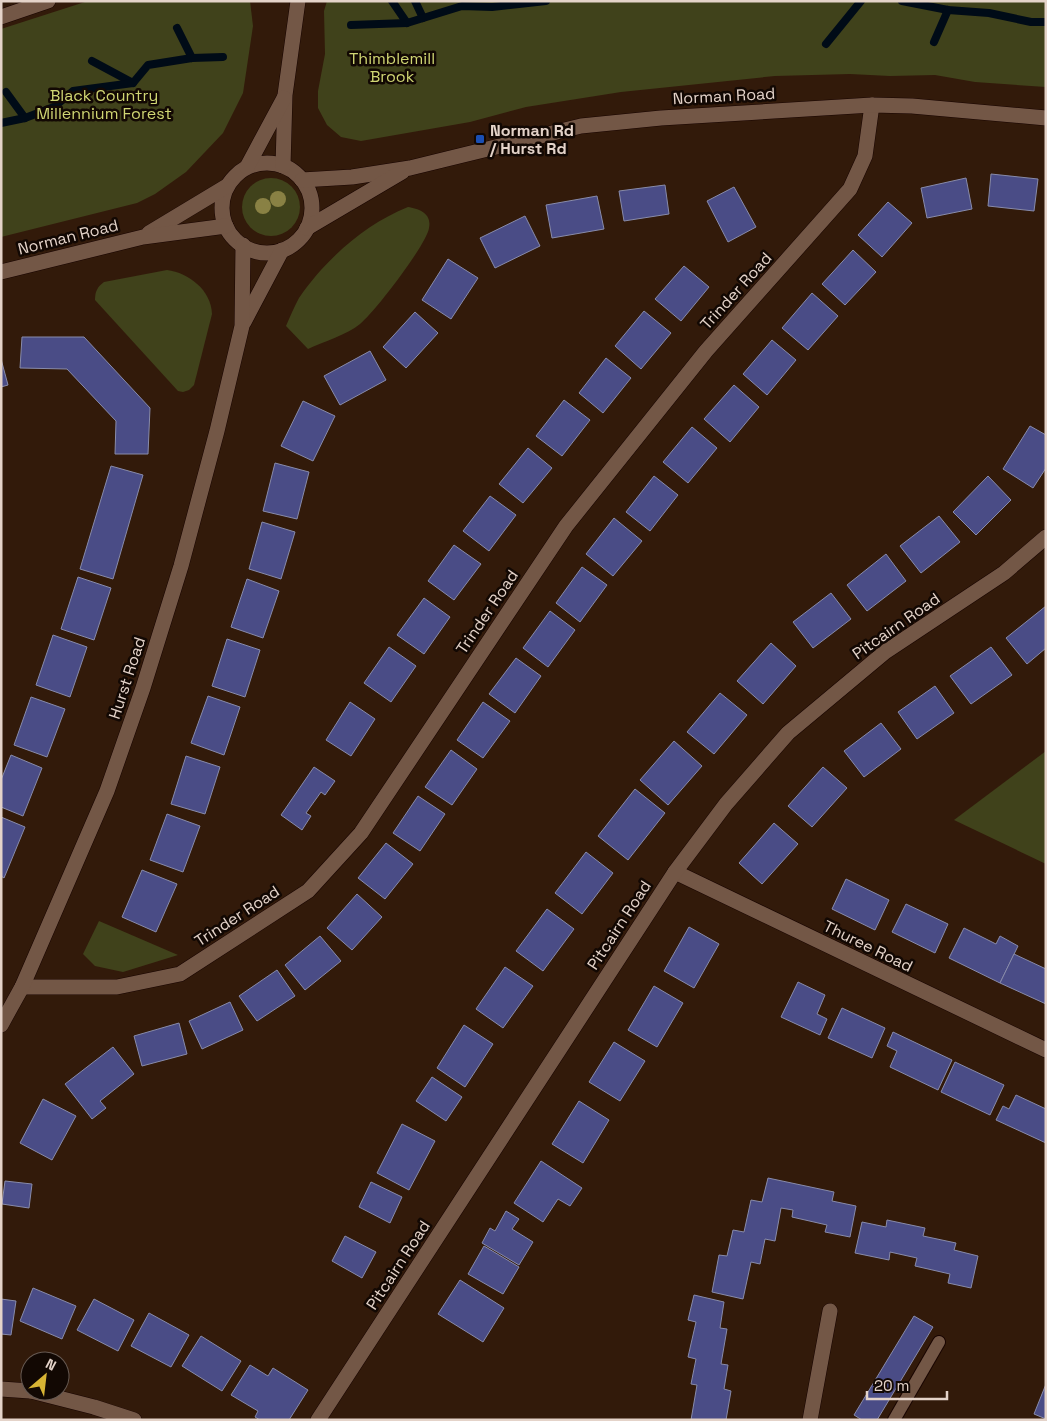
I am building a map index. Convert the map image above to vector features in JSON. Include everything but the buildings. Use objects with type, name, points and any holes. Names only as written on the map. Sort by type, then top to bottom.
[{"type":"street","points":[[1,17],[48,1]]},
{"type":"street","points":[[283,166],[285,95],[298,1]]},
{"type":"street","points":[[247,168],[285,95]]},
{"type":"street","name":"Norman Road","points":[[302,180],[352,177],[410,168],[581,126],[661,118],[872,105],[912,106],[1046,118]]},
{"type":"street","name":"Trinder Road","points":[[22,987],[117,987],[180,974],[308,891],[361,833],[566,526],[706,351],[850,189],[865,156],[872,105]]},
{"type":"street","points":[[268,163],[283,166],[302,180],[309,193],[312,204],[307,228],[298,240],[282,250],[262,252],[243,246],[226,226],[222,206],[224,193],[235,176],[247,168],[254,164],[268,163]]},
{"type":"street","name":"Norman Road","points":[[307,228],[410,168]]},
{"type":"street","name":"Norman Road","points":[[143,237],[227,186]]},
{"type":"street","name":"Norman Road","points":[[1,272],[143,237],[226,226]]},
{"type":"street","name":"Hurst Road","points":[[1,1025],[22,987],[107,791],[143,688],[181,566],[217,431],[242,326],[243,246]]},
{"type":"street","name":"Hurst Road","points":[[242,326],[282,250]]},
{"type":"street","name":"Pitcairn Road","points":[[318,1420],[675,872],[726,804],[788,733],[885,652],[1004,573],[1046,536]]},
{"type":"street","name":"Thuree Road","points":[[675,872],[1046,1050]]},
{"type":"street","points":[[810,1420],[830,1311]]},
{"type":"street","points":[[1,1389],[20,1390]]},
{"type":"street","points":[[70,1401],[134,1420]]},
{"type":"lane","points":[[894,1420],[939,1342]]},
{"type":"green space","name":"Black Country Millennium Forest","points":[[88,1],[250,1],[253,26],[243,93],[223,133],[186,172],[155,194],[137,203],[1,237],[1,29]]},
{"type":"green space","name":"Thimblemill Brook","points":[[327,1],[1046,1],[1046,87],[975,82],[935,75],[890,76],[850,74],[775,76],[621,92],[526,107],[470,122],[361,141],[341,137],[327,125],[318,108],[318,91],[325,54],[324,11]]},
{"type":"green space","points":[[265,178],[277,178],[292,186],[300,201],[300,213],[292,228],[277,236],[265,236],[250,228],[242,213],[242,201],[250,186]]},
{"type":"green space","points":[[408,207],[424,213],[429,219],[429,228],[426,236],[410,263],[376,307],[360,324],[308,349],[286,326],[299,298],[321,270],[361,233],[392,214]]},
{"type":"green space","points":[[167,270],[191,279],[203,290],[211,305],[212,314],[194,385],[189,390],[183,392],[178,391],[95,300],[97,290],[104,282]]},
{"type":"green space","points":[[1046,751],[1046,864],[954,820]]},
{"type":"green space","points":[[99,921],[178,955],[123,972],[95,966],[83,954]]},
{"type":"waterway","points":[[392,1],[407,23]]},
{"type":"waterway","points":[[415,1],[423,18]]},
{"type":"waterway","name":"Thimblemill Brook","points":[[351,25],[407,23],[462,6],[492,7],[546,1]]},
{"type":"waterway","points":[[826,44],[861,1]]},
{"type":"waterway","name":"Thimblemill Brook","points":[[902,1],[948,10],[989,13],[1031,22],[1046,22]]},
{"type":"waterway","points":[[934,42],[948,10]]},
{"type":"waterway","points":[[177,28],[192,58]]},
{"type":"waterway","name":"Thimblemill Brook","points":[[1,123],[25,118],[54,107],[73,91],[133,83],[148,65],[192,58],[223,57]]},
{"type":"waterway","points":[[92,61],[133,83]]},
{"type":"waterway","points":[[6,92],[25,118]]},
{"type":"place","name":"Norman Rd / Hurst Rd","points":[[480,139]]}]
